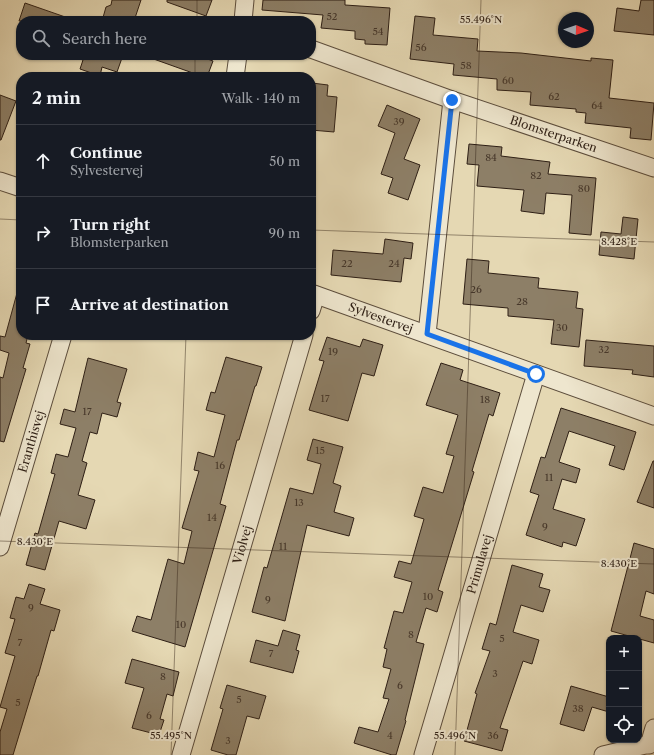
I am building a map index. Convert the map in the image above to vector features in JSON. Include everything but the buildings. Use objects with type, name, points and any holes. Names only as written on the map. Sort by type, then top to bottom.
[{"type":"street","points":[[243,16],[245,0]]},
{"type":"street","name":"Blomsterparken","points":[[316,51],[452,100],[654,168]]},
{"type":"street","points":[[236,72],[237,60]]},
{"type":"street","points":[[427,334],[452,100]]},
{"type":"street","points":[[0,181],[16,186]]},
{"type":"street","name":"Sylvestervej","points":[[316,295],[654,416]]},
{"type":"street","name":"Eranthisvej","points":[[0,547],[62,340]]},
{"type":"street","name":"Violvej","points":[[181,755],[303,340]]},
{"type":"street","name":"Primulavej","points":[[423,755],[536,374]]},
{"type":"street","points":[[602,755],[652,744],[654,728]]},
{"type":"route","points":[[452,100],[427,334],[536,374]]}]
